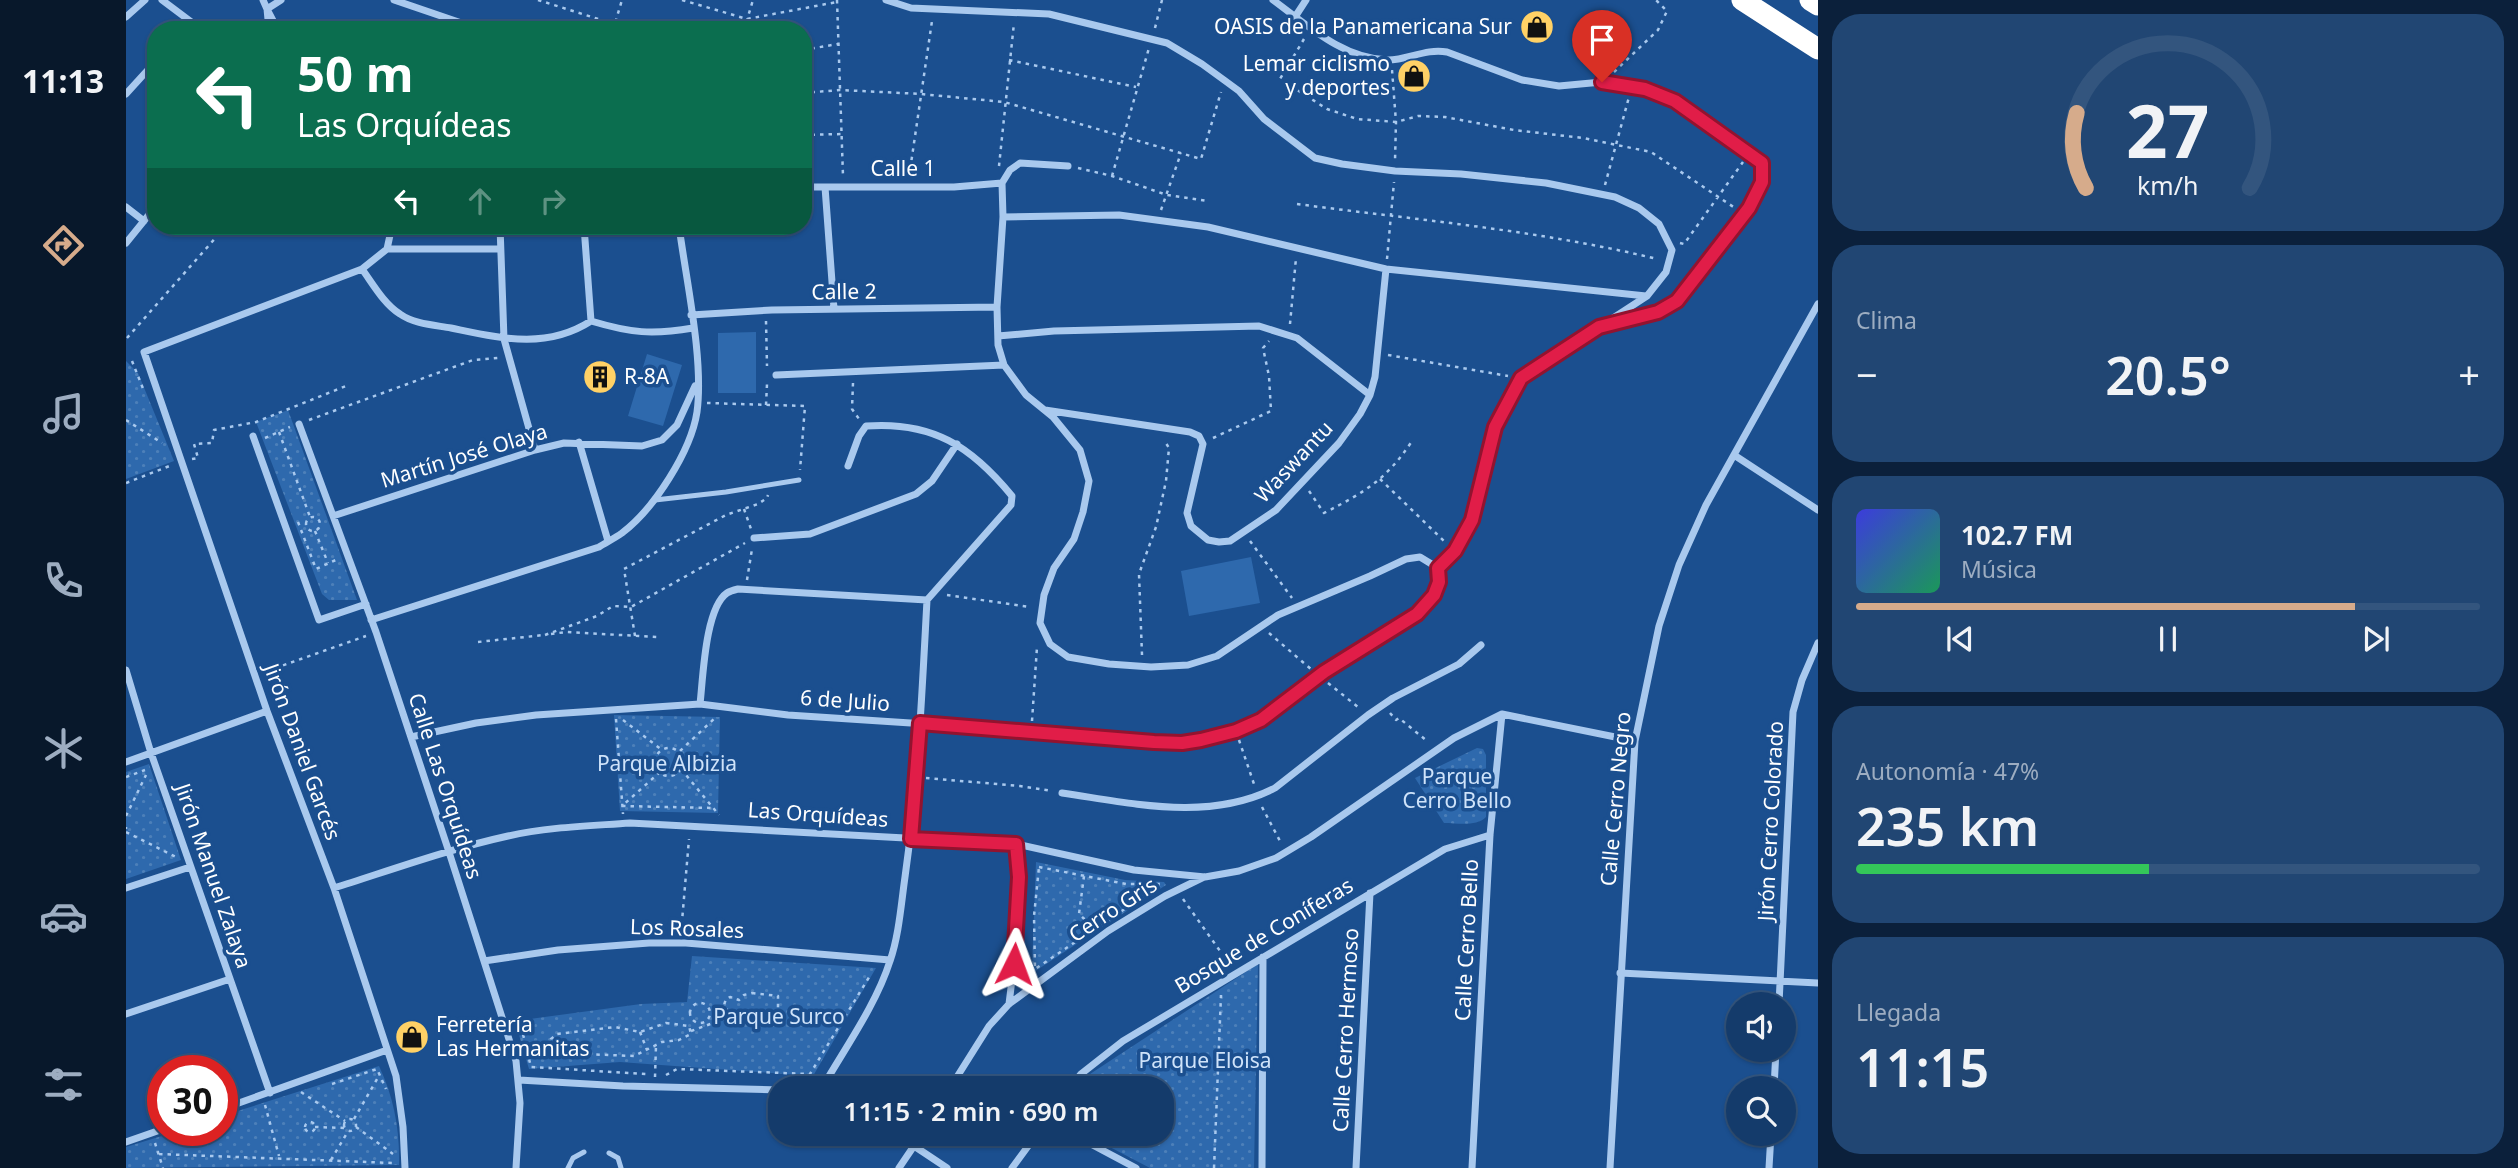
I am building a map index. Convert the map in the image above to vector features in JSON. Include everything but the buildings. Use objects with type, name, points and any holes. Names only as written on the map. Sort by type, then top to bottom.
[{"type":"highway","points":[[1742,0],[1818,49]]},
{"type":"highway","points":[[1810,0],[1818,5]]},
{"type":"street","points":[[126,17],[145,0]]},
{"type":"street","points":[[162,0],[190,21]]},
{"type":"street","points":[[263,0],[273,21]]},
{"type":"street","points":[[267,9],[281,0]]},
{"type":"street","points":[[394,0],[456,21]]},
{"type":"street","points":[[886,0],[911,8],[1049,14],[1167,43],[1224,80],[1264,119],[1314,158],[1395,171],[1461,174],[1546,183],[1615,197],[1639,208],[1659,224],[1672,250],[1666,272],[1647,296],[1521,378],[1495,427],[1472,520],[1455,551],[1438,568],[1420,557],[1406,559],[1278,615],[1217,656],[1188,665],[1109,664],[1068,657],[1050,644],[1040,623],[1044,595],[1055,568],[1074,539],[1089,481],[1080,450],[1045,410],[1026,395],[1004,365],[998,345],[996,307],[1003,217],[1002,183],[1010,170],[1020,163],[1068,166]]},
{"type":"street","points":[[1273,0],[1343,49],[1374,59],[1391,60],[1434,50],[1447,52],[1522,80],[1559,86],[1602,82],[1645,89],[1675,101],[1762,163],[1762,182],[1744,214],[1677,301],[1658,312],[1599,327]]},
{"type":"street","points":[[1295,17],[1306,0]]},
{"type":"street","points":[[267,9],[268,21]]},
{"type":"street","points":[[126,94],[147,71]]},
{"type":"street","name":"Calle 1","points":[[812,187],[954,187],[1002,183]]},
{"type":"street","points":[[825,187],[835,309]]},
{"type":"street","points":[[126,206],[144,221]]},
{"type":"street","points":[[1003,217],[1119,215],[1208,227],[1386,269],[1647,296]]},
{"type":"street","points":[[126,243],[147,217]]},
{"type":"street","points":[[387,249],[390,235]]},
{"type":"street","points":[[500,235],[504,339],[535,450]]},
{"type":"street","points":[[585,235],[591,321]]},
{"type":"street","points":[[372,620],[599,547],[624,532],[655,500],[688,442],[697,413],[698,379],[680,235]]},
{"type":"street","points":[[500,249],[387,249],[362,269],[389,305],[411,320],[504,339],[545,339],[562,336],[591,321],[629,332],[649,334],[693,328]]},
{"type":"street","name":"Jirón Daniel Garcés","points":[[362,269],[144,352],[254,675],[334,888],[387,1051],[400,1094],[405,1168]]},
{"type":"street","name":"Waswantu","points":[[1203,444],[1187,513],[1191,526],[1208,540],[1230,541],[1276,510],[1339,443],[1370,395],[1375,377],[1386,269]]},
{"type":"street","name":"Calle Cerro Negro","points":[[1610,1168],[1635,741],[1659,626],[1679,565],[1706,505],[1815,316],[1818,304]]},
{"type":"street","name":"Calle 2","points":[[691,315],[766,310],[996,307]]},
{"type":"street","points":[[998,336],[1054,331],[1259,326],[1297,338],[1370,395]]},
{"type":"street","points":[[776,376],[1004,365]]},
{"type":"street","name":"Martín José Olaya","points":[[333,516],[535,450],[579,442],[642,446],[662,440],[677,425],[698,379]]},
{"type":"street","points":[[1045,410],[1190,432],[1199,436],[1203,444]]},
{"type":"street","name":"Calle Las Orquídeas","points":[[299,424],[372,620],[516,1060],[520,1103],[516,1168]]},
{"type":"street","points":[[829,1076],[880,986],[897,931],[911,839],[927,600],[1013,500],[998,480],[957,444],[930,432],[893,424],[866,426],[859,436],[848,466]]},
{"type":"street","points":[[253,436],[319,620],[366,604]]},
{"type":"street","points":[[579,442],[608,541]]},
{"type":"street","points":[[754,538],[810,534],[916,494],[932,481],[957,444]]},
{"type":"street","points":[[1734,455],[1818,510]]},
{"type":"street","name":"6 de Julio","points":[[411,737],[476,723],[536,715],[700,705],[788,715],[1032,731],[1083,737],[1182,743],[1201,740],[1236,731],[1261,720],[1324,672],[1417,614],[1434,595],[1439,582],[1438,568]]},
{"type":"street","points":[[700,705],[712,618],[727,593],[738,589],[927,600]]},
{"type":"street","name":"Jirón Cerro Colorado","points":[[1780,992],[1793,712],[1802,680],[1818,643]]},
{"type":"street","points":[[1062,793],[1145,804],[1204,808],[1237,803],[1275,788],[1383,705],[1459,664],[1481,645]]},
{"type":"street","name":"Jirón Manuel Zalaya","points":[[126,670],[151,753],[230,979],[266,1094]]},
{"type":"street","points":[[126,762],[267,711]]},
{"type":"street","points":[[1502,715],[1635,741]]},
{"type":"street","name":"Las Orquídeas","points":[[334,888],[507,836],[546,829],[623,823],[1016,844],[1134,870],[1205,877],[1239,871],[1276,858],[1311,837],[1454,738],[1502,715]]},
{"type":"street","name":"Calle Cerro Bello","points":[[1472,1168],[1490,835],[1502,715]]},
{"type":"street","name":"Bosque de Coníferas","points":[[1079,1076],[1123,1041],[1370,893],[1445,849],[1490,835]]},
{"type":"street","points":[[1009,1004],[1019,877],[1016,844]]},
{"type":"street","points":[[126,888],[190,867]]},
{"type":"street","name":"Cerro Gris","points":[[958,1076],[989,1026],[1009,1004],[1108,931],[1177,890],[1205,877]]},
{"type":"street","name":"Calle Cerro Hermoso","points":[[1356,1168],[1370,893]]},
{"type":"street","name":"Los Rosales","points":[[484,961],[608,945],[680,943],[890,960]]},
{"type":"street","points":[[1262,1168],[1263,957]]},
{"type":"street","points":[[1620,973],[1818,983]]},
{"type":"street","points":[[126,1014],[230,979]]},
{"type":"street","points":[[238,1104],[387,1051]]},
{"type":"street","points":[[519,1080],[768,1090]]},
{"type":"street","points":[[126,1142],[147,1135]]},
{"type":"street","points":[[899,1168],[914,1146],[947,1168]]},
{"type":"street","points":[[1012,1168],[1028,1146]]},
{"type":"street","points":[[1095,1146],[1136,1168]]},
{"type":"street","points":[[1769,1168],[1770,1146]]},
{"type":"lane","points":[[655,500],[799,480]]},
{"type":"lane","points":[[568,1168],[573,1158],[584,1152]]},
{"type":"lane","points":[[609,1153],[618,1158],[621,1168]]},
{"type":"path","points":[[538,0],[605,21]]},
{"type":"path","points":[[616,21],[622,0]]},
{"type":"path","points":[[682,0],[747,19],[837,1],[844,186]]},
{"type":"path","points":[[747,19],[753,0]]},
{"type":"path","points":[[1111,176],[1162,0]]},
{"type":"path","points":[[1602,82],[1658,30],[1667,11],[1656,0]]},
{"type":"path","points":[[907,187],[934,8]]},
{"type":"path","points":[[1002,183],[998,162],[1016,11]]},
{"type":"path","points":[[1311,27],[1280,79],[1327,109],[1357,118],[1396,122],[1418,116],[1445,117],[1514,130],[1583,138],[1651,152],[1744,214]]},
{"type":"path","points":[[812,48],[838,44]]},
{"type":"path","points":[[1009,60],[1138,87]]},
{"type":"path","points":[[812,92],[840,90],[921,94],[1004,102],[1201,159],[1224,80]]},
{"type":"path","points":[[1602,194],[1632,87]]},
{"type":"path","points":[[812,135],[842,134]]},
{"type":"path","points":[[1158,220],[1181,153]]},
{"type":"path","points":[[1667,239],[1684,244],[1749,154]]},
{"type":"path","points":[[1068,166],[1111,176],[1167,195],[1208,201]]},
{"type":"path","points":[[1297,204],[1588,243],[1669,262]]},
{"type":"path","points":[[127,338],[218,235]]},
{"type":"path","points":[[1203,444],[1270,411],[1269,376],[1263,348],[1268,341],[1289,336],[1297,248]]},
{"type":"path","points":[[766,310],[768,367]]},
{"type":"path","points":[[1377,353],[1521,378]]},
{"type":"path","points":[[269,449],[264,437],[473,360],[509,357]]},
{"type":"path","points":[[853,372],[852,409],[866,426]]},
{"type":"path","points":[[766,405],[767,380]]},
{"type":"path","points":[[126,482],[198,458],[194,444],[212,443],[214,430],[256,422],[346,386]]},
{"type":"path","points":[[697,402],[805,406],[799,480]]},
{"type":"path","points":[[126,420],[166,446]]},
{"type":"path","points":[[1143,666],[1139,574],[1156,527],[1166,481],[1169,448],[1149,426]]},
{"type":"path","points":[[279,432],[310,517],[306,524],[309,530],[315,531]]},
{"type":"path","points":[[1302,482],[1324,513],[1364,492],[1380,479],[1396,465],[1412,440]]},
{"type":"path","points":[[1380,479],[1455,551]]},
{"type":"path","points":[[635,636],[624,569],[726,515],[758,504],[768,498],[770,485]]},
{"type":"path","points":[[310,517],[315,517],[320,522],[315,531]]},
{"type":"path","points":[[297,521],[316,569],[347,555]]},
{"type":"path","points":[[315,531],[328,563]]},
{"type":"path","points":[[1244,533],[1298,607]]},
{"type":"path","points":[[545,635],[597,616],[612,606],[631,607],[754,538]]},
{"type":"path","points":[[933,593],[1042,609]]},
{"type":"path","points":[[1032,731],[1040,623]]},
{"type":"path","points":[[254,675],[376,632]]},
{"type":"path","points":[[478,642],[566,632],[657,637]]},
{"type":"path","points":[[1383,705],[1396,720],[1399,718],[1437,750]]},
{"type":"path","points":[[679,751],[726,708]]},
{"type":"path","points":[[623,823],[615,715],[662,750]]},
{"type":"path","points":[[671,748],[679,751],[683,760],[681,769],[673,775],[660,772],[655,760],[662,750],[671,748]]},
{"type":"path","points":[[126,816],[149,769],[151,753]]},
{"type":"path","points":[[681,769],[729,827]]},
{"type":"path","points":[[622,806],[660,772]]},
{"type":"path","points":[[916,777],[1020,786],[1062,793]]},
{"type":"path","points":[[622,806],[713,808]]},
{"type":"path","points":[[680,943],[690,825]]},
{"type":"path","points":[[126,829],[190,867]]},
{"type":"path","points":[[1014,964],[1035,969],[1162,884],[1126,884],[1039,867],[1034,916],[1035,969]]},
{"type":"path","points":[[1084,876],[1079,914],[1095,929]]},
{"type":"path","points":[[1177,890],[1236,973]]},
{"type":"path","points":[[505,1027],[520,1022],[531,1068],[667,1075],[677,1069],[810,1074],[875,969]]},
{"type":"path","points":[[1214,1168],[1222,982]]},
{"type":"path","points":[[691,1031],[689,1026],[666,1023],[639,1032],[615,1027],[554,1036],[550,1045],[559,1053],[634,1056],[662,1042],[688,1037],[691,1031],[727,1018],[744,1020],[773,1017],[778,1014],[779,999],[775,994],[765,996],[752,993],[739,1000],[726,999],[724,1005],[727,1018]]},
{"type":"path","points":[[706,1021],[702,1023],[693,1020],[690,1012],[695,1004],[707,1005],[710,1014],[706,1021],[707,1026]]},
{"type":"path","points":[[639,1032],[647,1050]]},
{"type":"path","points":[[655,1087],[656,1045]]},
{"type":"path","points":[[327,1085],[377,1069],[387,1093]]},
{"type":"path","points":[[380,1074],[354,1119],[356,1128],[397,1157]]},
{"type":"path","points":[[296,1083],[302,1093],[345,1121],[354,1119]]},
{"type":"path","points":[[302,1093],[315,1089]]},
{"type":"path","points":[[266,1094],[265,1105],[279,1157]]},
{"type":"path","points":[[255,1109],[265,1105]]},
{"type":"path","points":[[331,1160],[346,1130],[345,1121]]},
{"type":"path","points":[[314,1127],[346,1130],[356,1128]]},
{"type":"path","points":[[156,1146],[163,1168]]},
{"type":"path","points":[[159,1154],[397,1163],[396,1146]]},
{"type":"green space","points":[[756,332],[756,393],[718,393],[718,333]]},
{"type":"green space","points":[[647,354],[682,365],[663,426],[628,416]]},
{"type":"green space","points":[[126,361],[138,373],[174,461],[126,479]]},
{"type":"green space","points":[[288,410],[357,600],[329,600],[322,594],[256,422]]},
{"type":"green space","points":[[1251,557],[1260,603],[1189,616],[1181,571]]},
{"type":"green space","name":"Parque Albizia","points":[[614,715],[720,717],[718,813],[620,811]]},
{"type":"green space","name":"Parque Cerro Bello","points":[[1477,748],[1483,749],[1486,755],[1486,817],[1472,823],[1444,823],[1415,778]]},
{"type":"green space","points":[[149,764],[181,860],[126,879],[126,772]]},
{"type":"green space","points":[[1036,862],[1125,880],[1164,882],[1166,885],[1034,972]]},
{"type":"green space","name":"Parque Surco","points":[[692,956],[876,968],[813,1076],[620,1062],[529,1069],[515,1021],[641,1004],[687,1002]]},
{"type":"green space","name":"Parque Eloisa","points":[[1258,964],[1254,1168],[1150,1168],[1108,1146],[1174,1146],[1174,1076],[1087,1076]]},
{"type":"green space","points":[[379,1066],[395,1114],[399,1165],[126,1168],[126,1147],[147,1141],[147,1146],[238,1146],[238,1111]]},
{"type":"place","name":"OASIS de la Panamericana Sur","points":[[1537,27]]},
{"type":"place","name":"Lemar ciclismo y deportes","points":[[1414,76]]},
{"type":"place","name":"R-8A","points":[[600,377]]},
{"type":"place","name":"Ferretería Las Hermanitas","points":[[412,1037]]},
{"type":"route","points":[[1014,964],[1019,877],[1016,844],[911,839],[920,723],[1154,742],[1182,743],[1201,740],[1236,731],[1261,720],[1324,672],[1417,614],[1434,595],[1439,582],[1438,568],[1455,551],[1472,520],[1495,427],[1521,378],[1599,327],[1658,312],[1677,301],[1749,208],[1762,182],[1762,163],[1675,101],[1645,89],[1602,82]]}]
